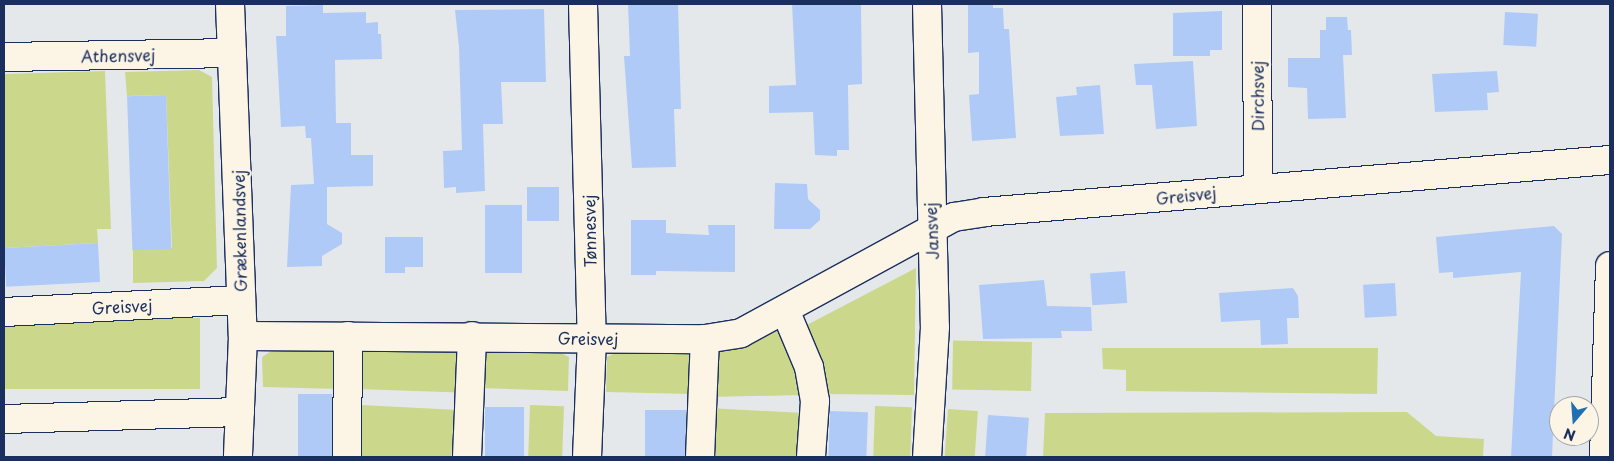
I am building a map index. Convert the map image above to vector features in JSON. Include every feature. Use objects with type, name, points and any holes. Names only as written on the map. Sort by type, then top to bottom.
[{"type":"street","name":"Grækenlandsvej","points":[[230,4],[243,336],[238,457]]},
{"type":"street","name":"Tønnesvej","points":[[583,4],[592,338],[587,457]]},
{"type":"street","name":"Jansvej","points":[[927,4],[930,229],[935,327],[927,457]]},
{"type":"street","name":"Dirchsvej","points":[[1257,4],[1258,188]]},
{"type":"street","name":"Athensvej","points":[[4,57],[232,53]]},
{"type":"street","name":"Greisvej","points":[[243,336],[705,339],[741,333],[954,217],[984,212],[1258,188],[1610,160]]},
{"type":"street","points":[[1604,457],[1610,266]]},
{"type":"street","name":"Greisvej","points":[[4,312],[241,300]]},
{"type":"street","points":[[784,310],[809,367],[815,401],[811,457]]},
{"type":"street","points":[[347,457],[348,336]]},
{"type":"street","points":[[467,457],[472,336]]},
{"type":"street","points":[[700,457],[705,339]]},
{"type":"street","points":[[4,420],[240,412]]},
{"type":"green space","points":[[199,70],[212,77],[217,268],[204,281],[133,283],[133,250],[172,248],[166,95],[127,96],[125,72]]},
{"type":"green space","points":[[105,71],[111,229],[97,229],[98,243],[4,248],[4,74]]},
{"type":"green space","points":[[916,268],[914,395],[821,394],[801,328]]},
{"type":"green space","points":[[4,318],[200,318],[200,389],[4,389]]},
{"type":"green space","points":[[781,329],[804,395],[709,397],[716,350],[739,349]]},
{"type":"green space","points":[[953,341],[1032,342],[1031,391],[952,390]]},
{"type":"green space","points":[[1102,348],[1378,348],[1377,394],[1126,391],[1126,370],[1103,369]]},
{"type":"green space","points":[[357,349],[460,353],[459,393],[356,389]]},
{"type":"green space","points":[[273,350],[339,351],[339,389],[263,387],[262,357]]},
{"type":"green space","points":[[478,352],[561,353],[569,357],[568,391],[478,388]]},
{"type":"green space","points":[[617,352],[692,353],[690,394],[606,392],[607,357]]},
{"type":"green space","points":[[361,405],[454,410],[451,457],[358,457]]},
{"type":"green space","points":[[530,405],[564,406],[562,457],[528,457]]},
{"type":"green space","points":[[875,406],[912,407],[910,457],[873,457]]},
{"type":"green space","points":[[709,408],[799,413],[797,457],[706,457]]},
{"type":"green space","points":[[948,409],[978,411],[975,457],[945,457]]},
{"type":"green space","points":[[1407,412],[1436,436],[1484,439],[1483,457],[1043,457],[1045,413]]},
{"type":"building","points":[[628,4],[678,4],[681,109],[674,109],[676,167],[632,168],[624,56],[630,56]]},
{"type":"building","points":[[792,4],[861,4],[862,84],[848,85],[849,150],[837,150],[837,156],[815,155],[813,112],[769,113],[769,86],[796,85]]},
{"type":"building","points":[[968,4],[993,4],[993,8],[1003,8],[1004,29],[1009,29],[1016,138],[972,141],[969,95],[979,94],[979,52],[968,53]]},
{"type":"building","points":[[323,5],[323,13],[366,12],[366,23],[378,22],[378,34],[381,34],[382,59],[335,60],[336,123],[351,123],[351,155],[373,155],[373,186],[327,187],[327,224],[342,233],[342,244],[322,256],[322,266],[287,267],[291,185],[314,184],[311,138],[306,138],[305,126],[281,127],[276,36],[286,36],[286,6]]},
{"type":"building","points":[[544,9],[546,82],[501,82],[503,124],[483,124],[485,191],[456,193],[456,187],[444,188],[443,151],[462,150],[459,47],[455,10]]},
{"type":"building","points":[[1222,11],[1222,50],[1210,50],[1210,56],[1173,56],[1173,13]]},
{"type":"building","points":[[1505,12],[1538,14],[1536,47],[1503,45]]},
{"type":"building","points":[[1326,17],[1347,17],[1348,30],[1351,30],[1352,55],[1343,55],[1346,118],[1308,119],[1307,88],[1288,87],[1288,58],[1320,58],[1320,30],[1326,30]]},
{"type":"building","points":[[1193,61],[1197,126],[1156,129],[1152,85],[1136,85],[1134,64]]},
{"type":"building","points":[[1497,71],[1499,92],[1487,93],[1488,110],[1435,112],[1432,74]]},
{"type":"building","points":[[1100,85],[1104,134],[1060,136],[1056,97],[1077,95],[1076,87]]},
{"type":"building","points":[[166,95],[171,249],[132,250],[127,96]]},
{"type":"building","points":[[775,183],[807,184],[808,199],[820,210],[820,220],[810,229],[774,229]]},
{"type":"building","points":[[527,187],[559,187],[559,221],[527,221]]},
{"type":"building","points":[[485,205],[522,205],[522,273],[485,273]]},
{"type":"building","points":[[631,220],[666,220],[666,233],[709,235],[708,225],[735,225],[735,272],[656,271],[656,275],[631,275]]},
{"type":"building","points":[[1554,226],[1562,234],[1555,396],[1549,396],[1549,446],[1552,446],[1552,457],[1511,457],[1521,272],[1453,278],[1453,272],[1439,273],[1436,237]]},
{"type":"building","points":[[385,237],[423,237],[423,267],[405,267],[405,273],[385,273]]},
{"type":"building","points":[[98,243],[100,282],[6,287],[4,248]]},
{"type":"building","points":[[1125,271],[1127,303],[1092,305],[1090,273]]},
{"type":"building","points":[[1044,280],[1047,306],[1091,307],[1092,331],[1061,331],[1062,338],[983,339],[979,285]]},
{"type":"building","points":[[1395,283],[1397,316],[1365,318],[1363,285]]},
{"type":"building","points":[[1293,288],[1298,296],[1299,318],[1287,318],[1288,344],[1261,345],[1260,320],[1221,322],[1219,293]]},
{"type":"building","points":[[298,394],[332,394],[332,457],[298,457]]},
{"type":"building","points":[[485,407],[524,407],[524,457],[485,457]]},
{"type":"building","points":[[645,410],[686,410],[686,457],[645,457]]},
{"type":"building","points":[[830,411],[868,412],[866,457],[828,457]]},
{"type":"building","points":[[988,415],[1029,418],[1026,457],[985,457]]}]
